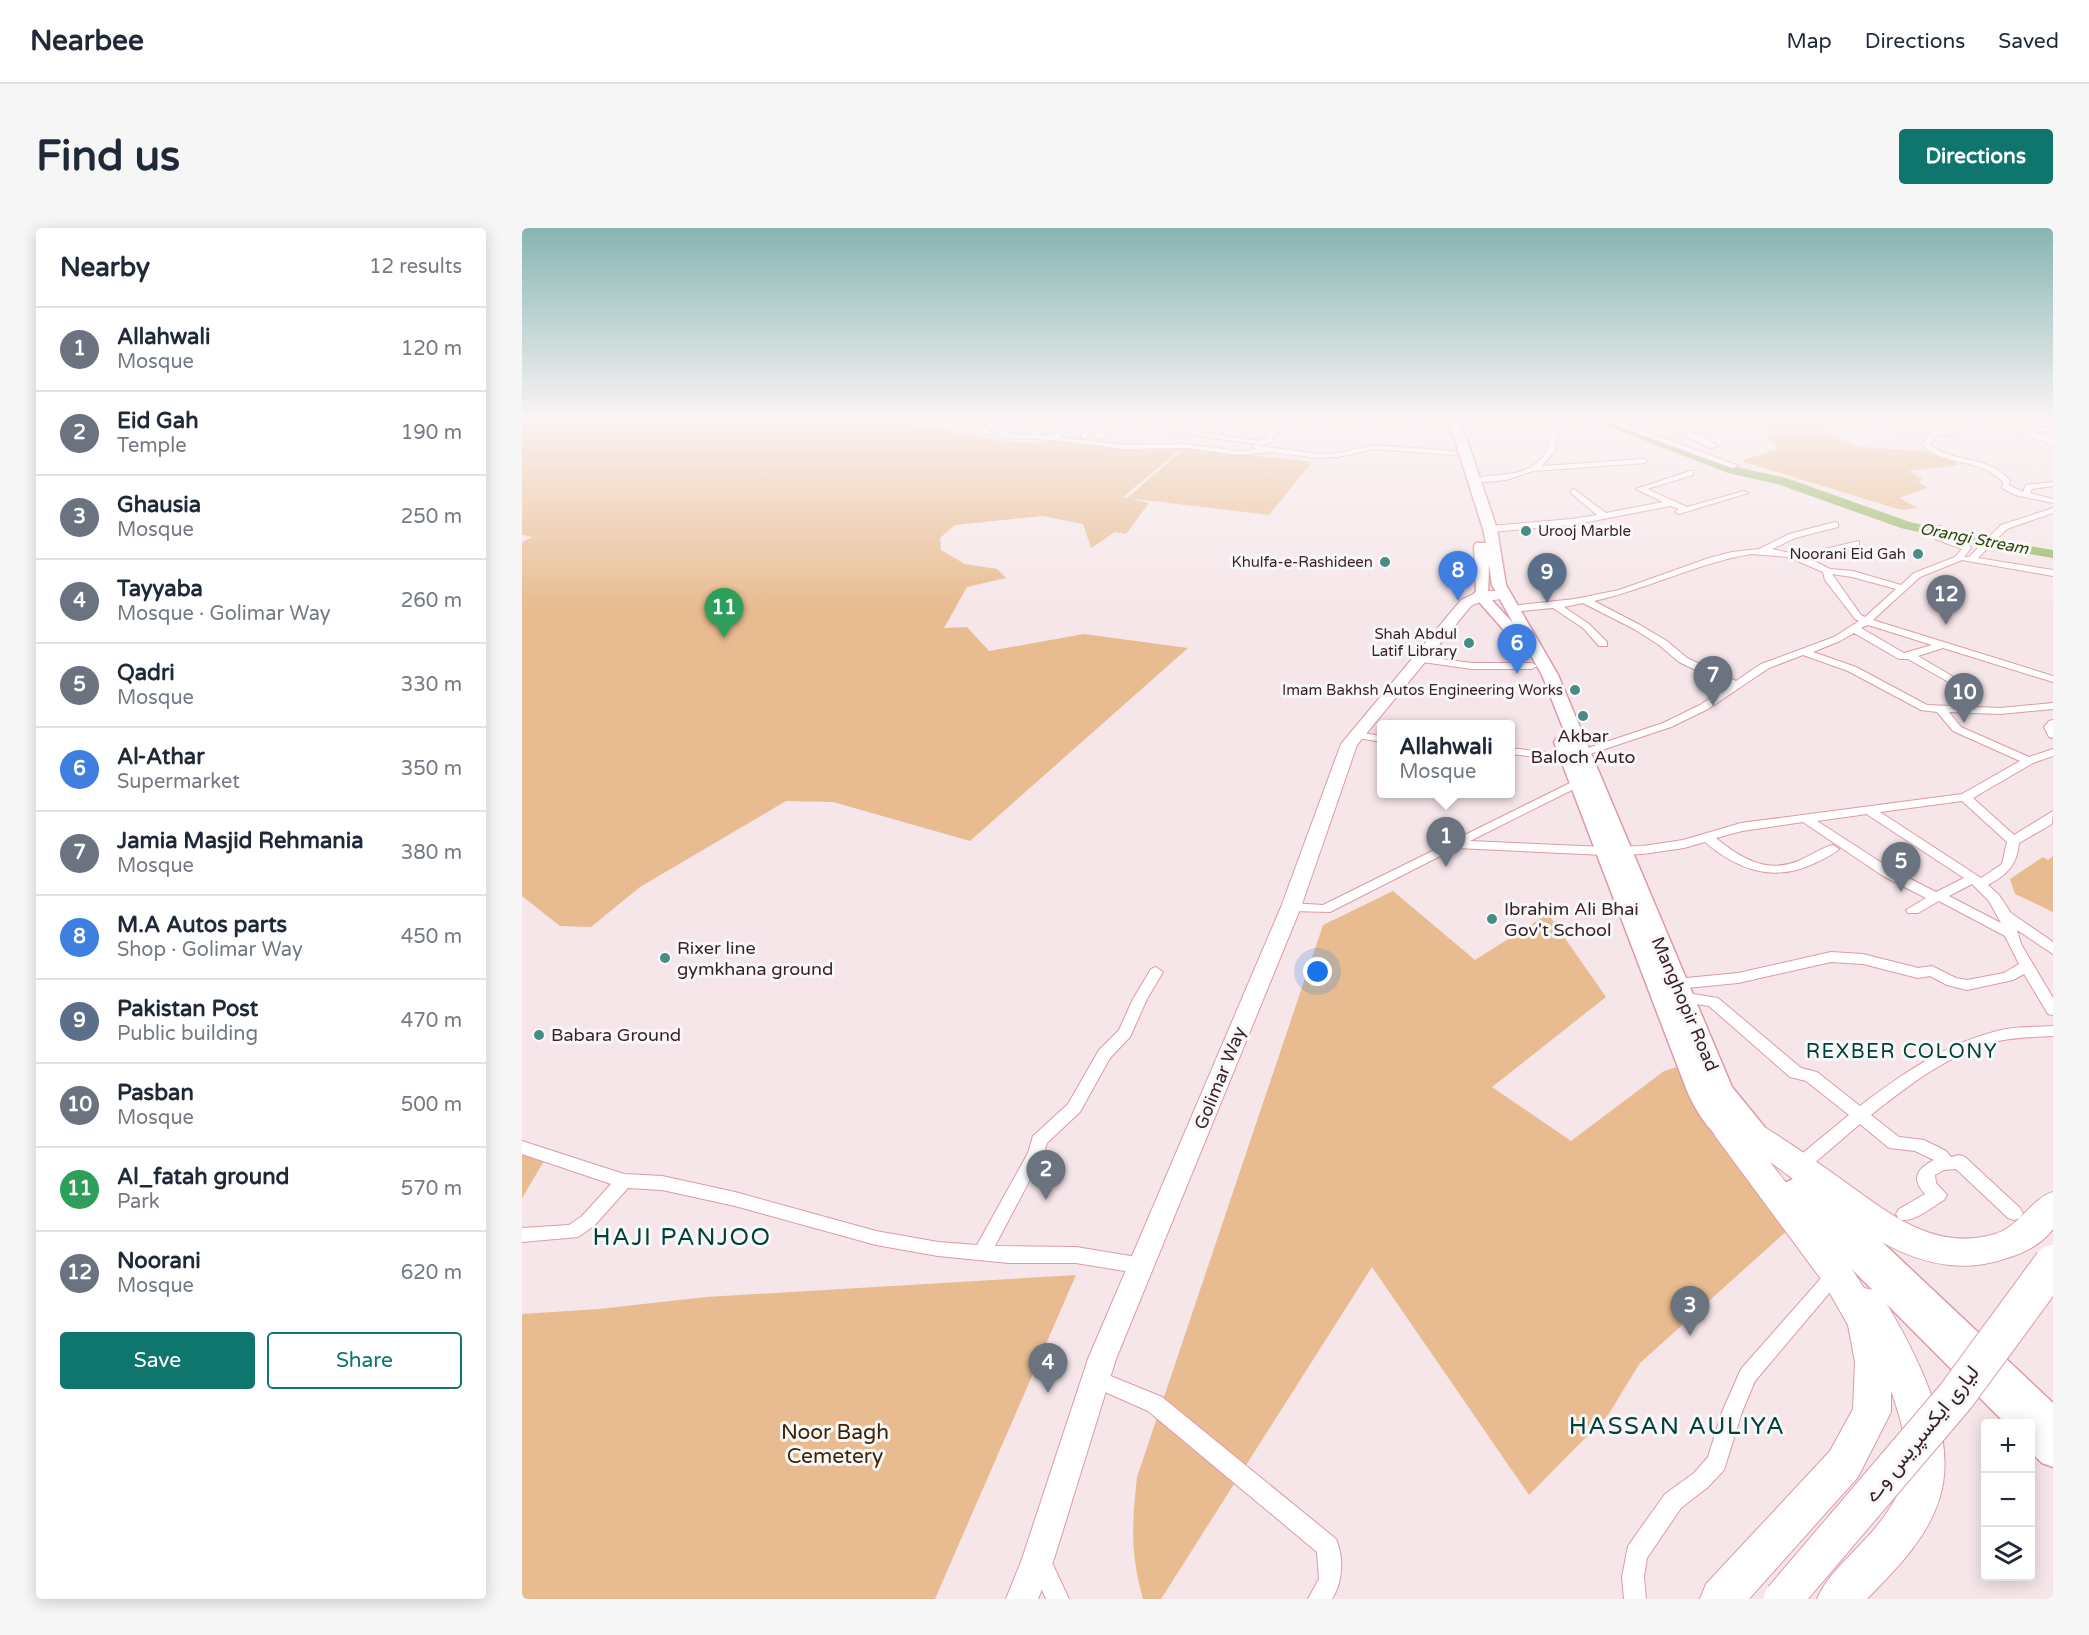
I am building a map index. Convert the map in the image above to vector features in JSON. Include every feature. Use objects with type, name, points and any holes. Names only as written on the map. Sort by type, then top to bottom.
[{"type":"highway","points":[[1740,1132],[1938,1249],[1984,1252],[2013,1244],[2042,1222],[2053,1205]]},
{"type":"highway","points":[[1721,1599],[1844,1464],[1872,1412],[1873,1362],[1864,1322],[1836,1273],[1781,1200],[1740,1132]]},
{"type":"highway","points":[[1781,1200],[1866,1299],[1893,1346],[1915,1407],[1924,1445],[1925,1474],[1919,1499],[1897,1532],[1838,1599]]},
{"type":"highway","name":"لیاری ایکسپریس وے","points":[[1783,1599],[1956,1396],[2053,1264]]},
{"type":"main road","points":[[1463,481],[1483,555],[1484,594],[1480,596]]},
{"type":"main road","name":"Manghopir Road","points":[[1474,481],[1490,530],[1499,585],[1541,656],[1707,1108],[1740,1132],[1997,1379],[2053,1424]]},
{"type":"main road","points":[[1480,596],[1507,602]]},
{"type":"main road","name":"Manghopir Road","points":[[1480,596],[1514,634],[1576,755],[1578,783],[1614,850],[1679,991],[1740,1132],[1997,1379],[2024,1419]]},
{"type":"main road","name":"Golimar Way","points":[[1022,1599],[1038,1559],[1096,1379],[1291,907],[1349,744],[1466,603],[1480,596]]},
{"type":"main road","points":[[2035,1432],[2053,1452]]},
{"type":"street","points":[[1665,481],[1640,489],[1687,510]]},
{"type":"street","points":[[2006,481],[2005,486],[2053,501]]},
{"type":"street","points":[[2026,494],[2030,488],[2053,484]]},
{"type":"street","points":[[1574,491],[1604,516]]},
{"type":"street","points":[[1661,504],[1676,513],[1744,493]]},
{"type":"street","points":[[1490,530],[1572,522],[1671,503]]},
{"type":"street","points":[[1972,559],[2004,527],[2018,520],[2053,510]]},
{"type":"street","points":[[1756,553],[1791,536],[1835,525]]},
{"type":"street","points":[[1938,533],[1967,548],[1958,559]]},
{"type":"street","points":[[1798,558],[1856,543]]},
{"type":"street","points":[[1507,602],[1555,605],[1582,600],[1636,587],[1730,555],[1769,552],[1798,558],[1828,571],[1853,574],[1901,588]]},
{"type":"street","points":[[1515,751],[1576,755],[1667,725],[1704,707],[1765,666],[1804,652],[1855,629],[1917,575],[1958,559],[1972,559],[2053,573]]},
{"type":"street","points":[[1828,571],[1827,575],[1830,580],[1858,617],[1866,621],[2053,679]]},
{"type":"street","points":[[1582,600],[1637,627],[1683,660],[1738,686]]},
{"type":"street","points":[[1555,605],[1586,626],[1603,644]]},
{"type":"street","points":[[1855,629],[1903,657],[1942,645]]},
{"type":"street","points":[[1804,652],[1852,669],[1925,708],[2000,711],[2053,706]]},
{"type":"street","points":[[1911,656],[1976,694]]},
{"type":"street","points":[[1419,659],[1472,666],[1532,666]]},
{"type":"street","points":[[1941,710],[1957,729],[2029,761]]},
{"type":"street","points":[[2053,723],[2050,727],[2053,735]]},
{"type":"street","points":[[1356,735],[1377,737]]},
{"type":"street","points":[[1454,844],[1614,850],[1684,844],[1741,827],[1872,812],[1965,798],[2029,761],[2053,752]]},
{"type":"street","points":[[1291,907],[1325,909],[1578,783]]},
{"type":"street","points":[[1965,798],[2013,841]]},
{"type":"street","points":[[1872,812],[1977,881],[2006,916],[2053,949]]},
{"type":"street","points":[[2013,841],[2048,821],[2053,815]]},
{"type":"street","points":[[1806,819],[1888,873],[2011,934]]},
{"type":"street","points":[[1707,837],[1727,855],[1756,869],[1790,868],[1833,849]]},
{"type":"street","points":[[1912,910],[1937,897],[2006,871],[2012,858],[2013,841]]},
{"type":"street","points":[[2006,916],[2011,934],[2053,1010]]},
{"type":"street","points":[[1679,991],[1831,957],[1863,959],[1918,972],[1932,971],[1952,982],[1968,985],[2008,977],[2027,966]]},
{"type":"street","points":[[982,1253],[1036,1153],[1039,1140],[1074,1108],[1104,1054],[1125,1033],[1140,999],[1156,972]]},
{"type":"street","points":[[1679,991],[1713,1002],[1796,1073],[1811,1076],[1895,1143],[1918,1145],[1948,1164],[1959,1161],[2014,1213]]},
{"type":"street","points":[[1799,1166],[1881,1097],[1947,1056],[1997,1036],[2053,1032]]},
{"type":"street","points":[[522,1147],[624,1181],[662,1183],[735,1199],[876,1238],[938,1249],[982,1253],[1076,1255],[1143,1266]]},
{"type":"street","points":[[1897,1223],[1938,1195],[1928,1186],[1926,1172],[1946,1162]]},
{"type":"street","points":[[522,1235],[572,1232],[588,1221],[624,1181]]},
{"type":"street","points":[[1635,1599],[1633,1577],[1636,1554],[1672,1501],[1701,1480],[1717,1463],[1732,1412],[1748,1375],[1836,1273]]},
{"type":"street","points":[[1096,1379],[1155,1404],[1328,1547],[1330,1582],[1318,1599]]},
{"type":"street","points":[[1038,1559],[1058,1599]]},
{"type":"green space","points":[[522,481],[1142,481],[1123,497],[1149,503],[1126,534],[1115,532],[1091,548],[1083,524],[1043,516],[955,525],[940,538],[941,550],[965,564],[997,569],[1006,578],[967,587],[944,628],[967,627],[989,651],[1084,634],[1188,648],[970,841],[833,802],[786,801],[640,887],[591,927],[560,926],[522,896],[522,542],[533,537],[522,535]]},
{"type":"green space","points":[[1147,481],[1297,481],[1269,515],[1127,498]]},
{"type":"green space","points":[[1806,481],[1920,481],[1927,488],[1899,498],[1918,508],[1901,510]]},
{"type":"green space","points":[[2053,856],[2053,912],[2015,894],[2010,879],[2043,857],[2048,860]]},
{"type":"green space","points":[[1393,891],[1475,960],[1548,914],[1606,997],[1492,1087],[1571,1141],[1664,1071],[1687,1064],[1800,1219],[1640,1363],[1608,1415],[1529,1495],[1372,1267],[1161,1599],[1143,1599],[1133,1538],[1137,1477],[1323,925]]},
{"type":"green space","points":[[522,1147],[547,1156],[522,1198]]},
{"type":"green space","name":"Noor Bagh Cemetery","points":[[1076,1275],[935,1599],[522,1599],[522,1314],[599,1309],[706,1297]]},
{"type":"waterway","name":"Orangi Stream","points":[[1781,481],[1906,525],[1970,540],[2053,554]]},
{"type":"place","name":"Urooj Marble","points":[[1526,531]]},
{"type":"place","name":"Noorani Eid Gah","points":[[1918,554]]},
{"type":"place","name":"Khulfa-e-Rashideen","points":[[1385,562]]},
{"type":"place","name":"M.A Autos parts","points":[[1458,601]]},
{"type":"place","name":"Pakistan Post","points":[[1547,603]]},
{"type":"place","name":"Noorani","points":[[1946,625]]},
{"type":"place","name":"Al_fatah ground","points":[[724,638]]},
{"type":"place","name":"Shah Abdul Latif Library","points":[[1469,643]]},
{"type":"place","name":"Al-Athar","points":[[1517,674]]},
{"type":"place","name":"Imam Bakhsh Autos Engineering Works","points":[[1575,690]]},
{"type":"place","name":"Jamia Masjid Rehmania","points":[[1713,706]]},
{"type":"place","name":"Akbar Baloch Auto","points":[[1583,716]]},
{"type":"place","name":"Pasban","points":[[1964,723]]},
{"type":"place","name":"Allahwali","points":[[1446,867]]},
{"type":"place","name":"Qadri","points":[[1901,892]]},
{"type":"place","name":"Ibrahim Ali Bhai Gov't School","points":[[1492,919]]},
{"type":"place","name":"Rixer line gymkhana ground","points":[[665,958]]},
{"type":"place","name":"Babara Ground","points":[[539,1035]]},
{"type":"place","name":"Eid Gah","points":[[1046,1200]]},
{"type":"place","name":"Ghausia","points":[[1690,1336]]},
{"type":"place","name":"Tayyaba","points":[[1048,1393]]},
{"type":"district","name":"REXBER COLONY","points":[[1902,1052]]},
{"type":"district","name":"HAJI PANJOO","points":[[682,1237]]},
{"type":"district","name":"HASSAN AULIYA","points":[[1677,1426]]}]
